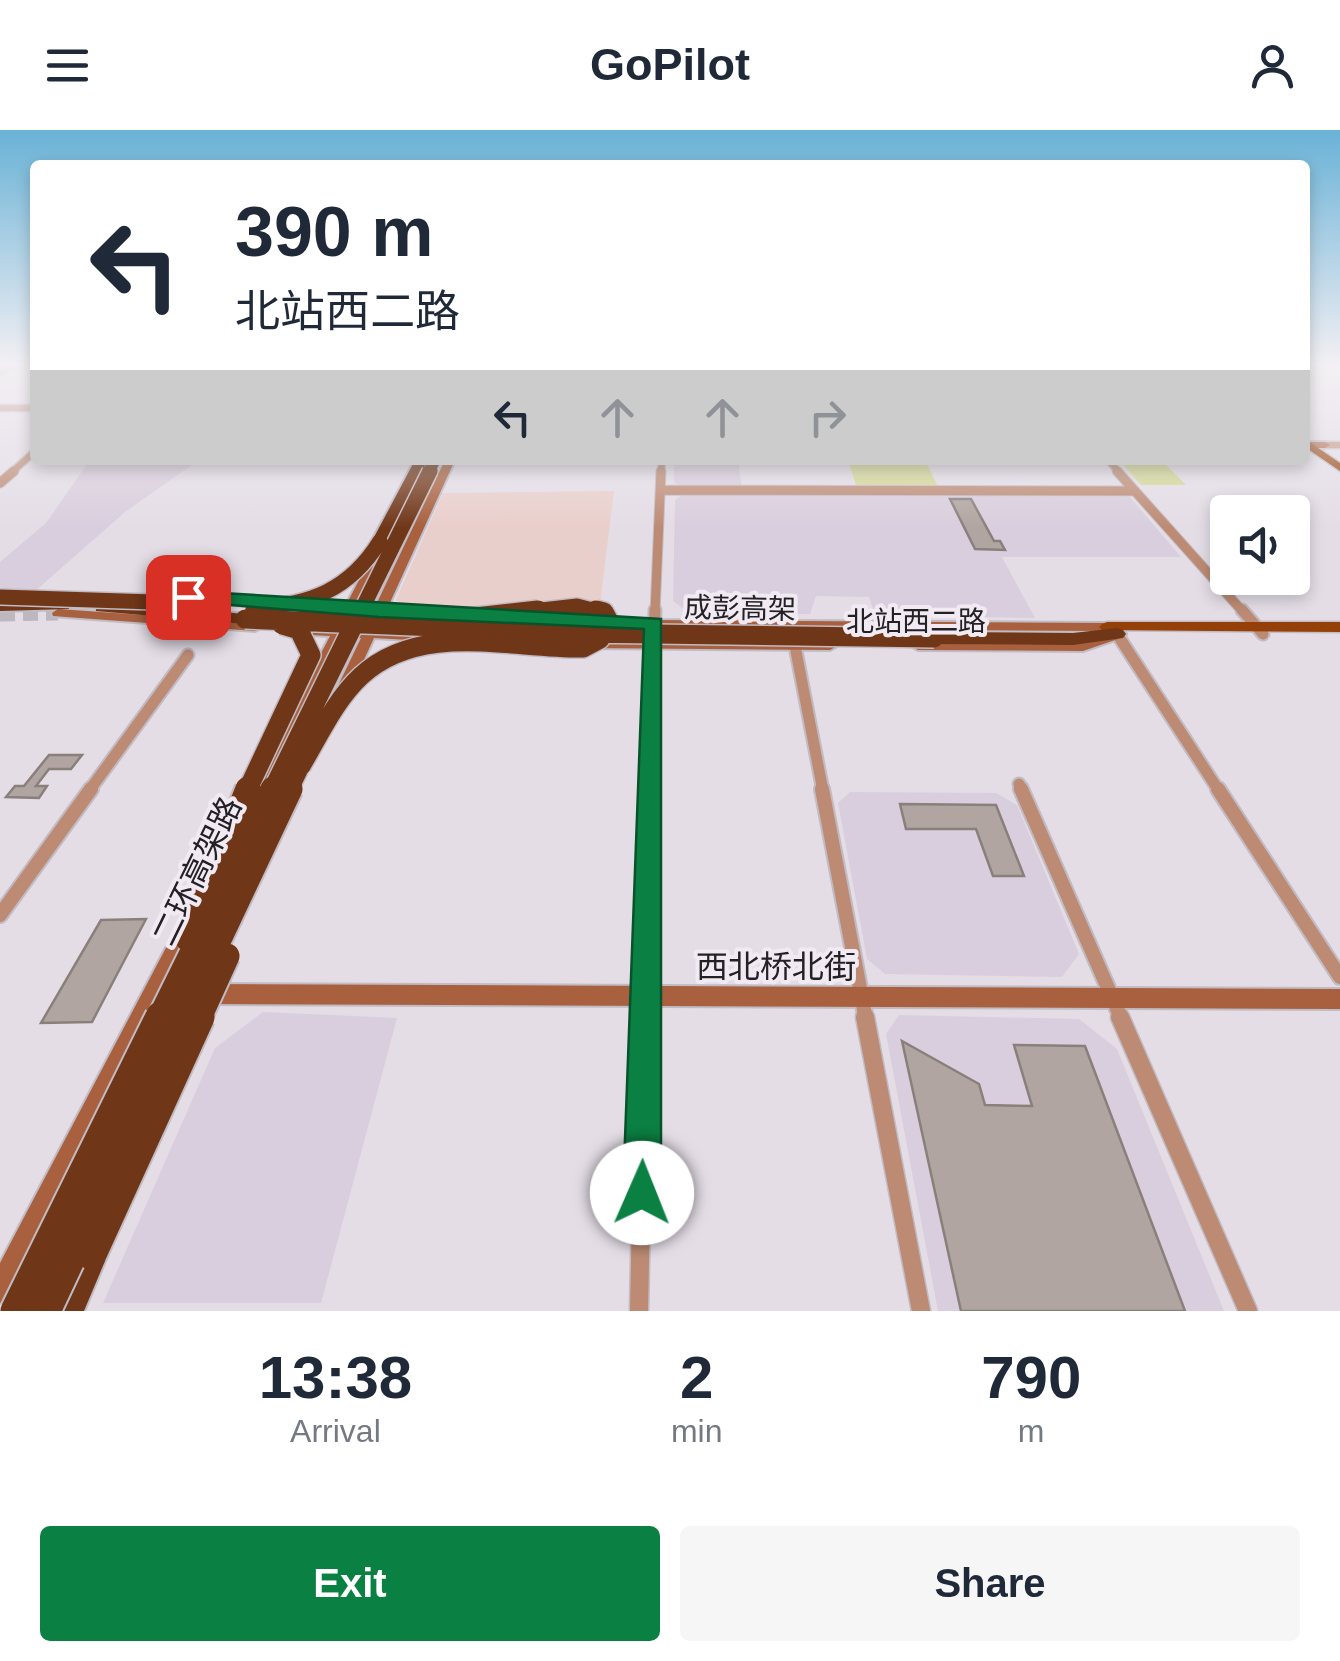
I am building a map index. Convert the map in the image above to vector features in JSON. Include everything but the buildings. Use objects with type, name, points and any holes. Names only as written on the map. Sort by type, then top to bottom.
[{"type":"highway","points":[[0,606],[68,605],[248,614],[324,596],[359,574],[421,465]]},
{"type":"highway","name":"二环高架路","points":[[16,1311],[157,1004],[432,465]]},
{"type":"highway","name":"二环高架路","points":[[45,1311],[446,465]]},
{"type":"highway","points":[[0,597],[126,599],[248,614],[300,630],[310,655],[157,1004],[2,1311]]},
{"type":"highway","points":[[66,1311],[266,869],[296,775],[361,676],[405,648],[453,642],[583,648],[597,643],[610,623],[604,612],[577,606],[441,620]]},
{"type":"highway","name":"成彭高架","points":[[248,614],[584,627],[933,634]]},
{"type":"highway","name":"成彭高架","points":[[248,614],[580,633],[933,634]]},
{"type":"highway","points":[[933,634],[1072,638],[1112,631]]},
{"type":"main road","points":[[1310,434],[1340,456]]},
{"type":"main road","points":[[1310,444],[1324,445]]},
{"type":"main road","points":[[1310,447],[1340,468]]},
{"type":"main road","points":[[0,1290],[157,1004],[422,465]]},
{"type":"main road","points":[[55,1311],[446,465]]},
{"type":"main road","name":"北站西二路","points":[[77,592],[379,612],[654,624],[1340,631]]},
{"type":"main road","name":"北站西二路","points":[[58,613],[340,633],[654,646],[1083,647],[1112,631]]},
{"type":"main road","name":"西北桥北街","points":[[157,1004],[202,994],[1340,999]]},
{"type":"street","points":[[1324,445],[1340,445]]},
{"type":"street","points":[[0,484],[30,456]]},
{"type":"street","points":[[640,1311],[654,624],[662,465]]},
{"type":"street","points":[[1112,465],[1260,630]]},
{"type":"street","points":[[660,490],[1135,491]]},
{"type":"street","points":[[1112,631],[1340,976]]},
{"type":"street","points":[[795,646],[921,1311]]},
{"type":"street","points":[[0,914],[188,654]]},
{"type":"street","points":[[1020,784],[1248,1311]]},
{"type":"shaded area","points":[[87,465],[192,465],[125,512],[0,622],[0,562],[46,523]]},
{"type":"shaded area","points":[[674,465],[739,465],[742,488],[683,488],[674,482]]},
{"type":"shaded area","points":[[614,491],[599,612],[414,611],[396,600],[443,493]]},
{"type":"shaded area","points":[[684,494],[1130,497],[1181,557],[1002,557],[1035,618],[875,615],[869,597],[816,596],[810,614],[689,613],[673,601],[675,500]]},
{"type":"shaded area","points":[[850,792],[996,793],[1017,805],[1079,954],[1062,977],[885,974],[867,959],[838,803]]},
{"type":"shaded area","points":[[263,1012],[397,1018],[321,1303],[103,1303],[215,1048]]},
{"type":"shaded area","points":[[899,1015],[1079,1019],[1117,1049],[1224,1311],[938,1311],[886,1034]]},
{"type":"green space","points":[[850,465],[927,465],[937,485],[856,485]]},
{"type":"green space","points":[[1123,465],[1166,465],[1186,485],[1141,485]]},
{"type":"tunnel","points":[[0,614],[58,613]]},
{"type":"railway","points":[[0,597],[13,587]]},
{"type":"route","points":[[188,597],[379,612],[654,624],[642,1193]]}]
